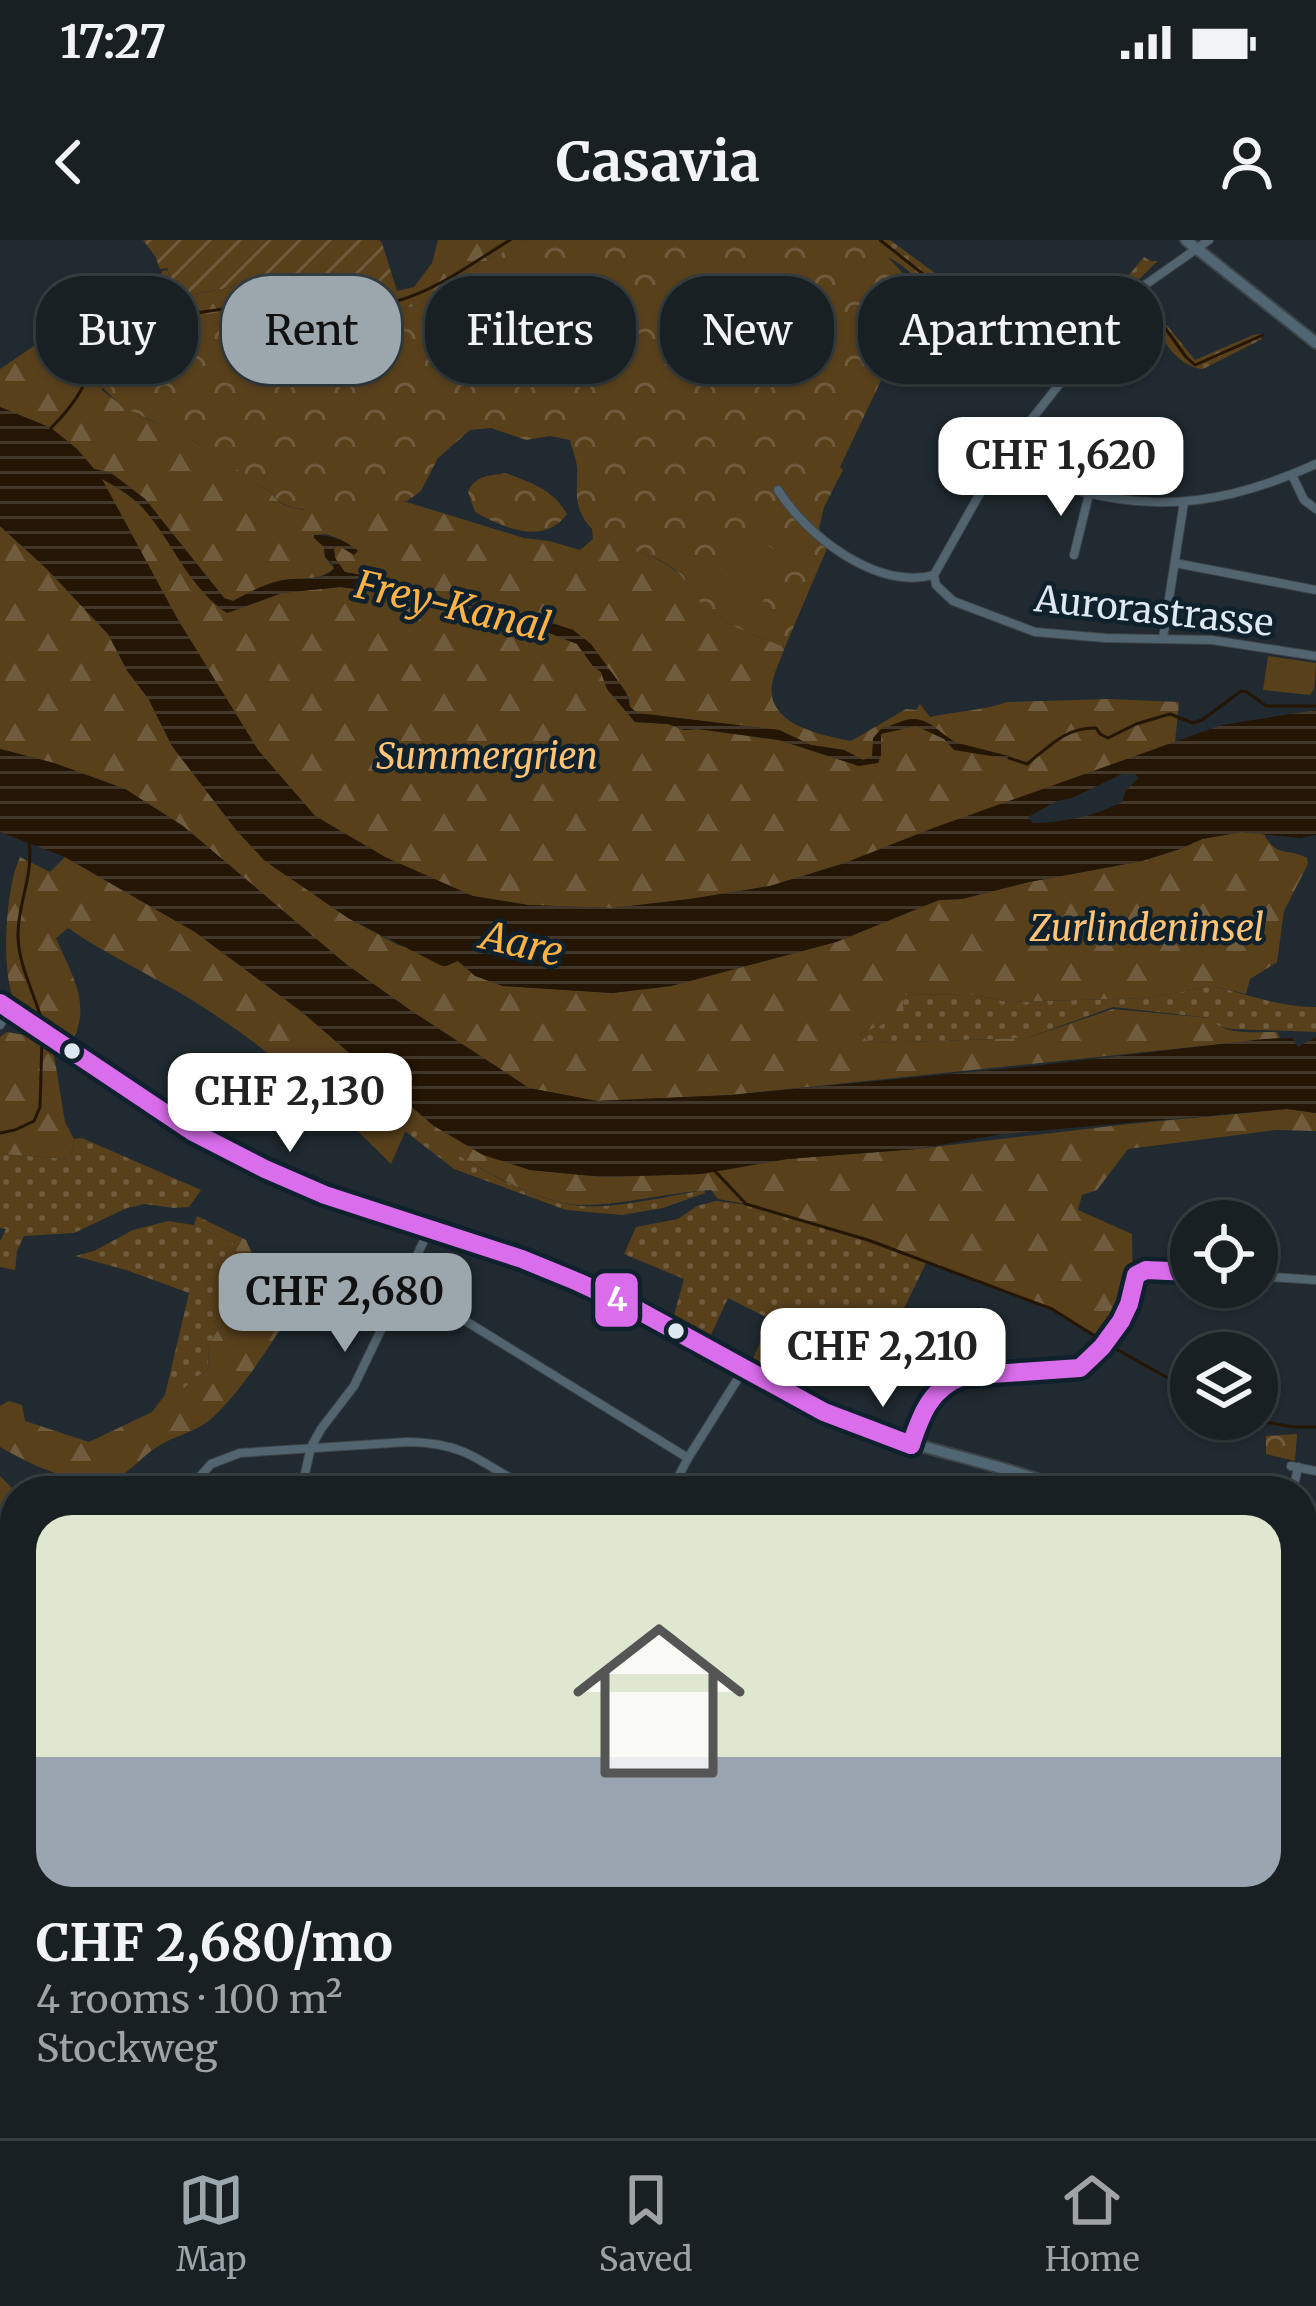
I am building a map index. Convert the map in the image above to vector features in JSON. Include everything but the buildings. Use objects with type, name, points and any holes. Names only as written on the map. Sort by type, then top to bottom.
[{"type":"main road","points":[[1186,240],[1316,343]]},
{"type":"main road","points":[[5,1007],[147,1103],[293,1183],[522,1259],[591,1288],[829,1414],[911,1445],[1023,1476]]},
{"type":"street","points":[[778,490],[792,512],[828,546],[892,575],[917,579],[934,575],[997,463],[1122,305],[1209,240]]},
{"type":"street","points":[[997,463],[1047,484],[1134,502],[1184,502],[1233,494],[1316,464]]},
{"type":"street","points":[[1292,475],[1304,500],[1316,509]]},
{"type":"street","points":[[1074,555],[1089,494]]},
{"type":"street","points":[[1163,638],[1184,502]]},
{"type":"street","points":[[1175,563],[1316,590]]},
{"type":"street","name":"Aurorastrasse","points":[[934,575],[936,585],[953,602],[1035,632],[1213,640],[1316,656]]},
{"type":"street","points":[[0,1024],[5,1007]]},
{"type":"street","points":[[304,1476],[311,1447],[354,1387],[430,1228]]},
{"type":"street","points":[[911,1445],[938,1387],[963,1376],[1080,1368],[1128,1306],[1136,1275],[1146,1270],[1170,1271]]},
{"type":"street","points":[[1278,1277],[1316,1280]]},
{"type":"street","points":[[404,1283],[688,1457]]},
{"type":"street","points":[[678,1476],[744,1369]]},
{"type":"street","points":[[200,1476],[211,1464],[240,1453],[432,1442],[465,1452],[504,1476]]},
{"type":"street","points":[[1294,1476],[1295,1467],[1316,1471]]},
{"type":"green space","points":[[143,240],[379,240],[392,276],[222,276],[222,289],[198,293],[198,276],[170,276],[167,268],[160,269]]},
{"type":"green space","name":"Summergrien","points":[[438,240],[525,240],[460,276],[425,276],[425,302],[401,309],[401,290],[414,287],[432,263]]},
{"type":"green space","points":[[525,240],[875,240],[905,276],[858,276],[858,384],[879,384],[824,507],[819,528],[828,546],[785,647],[717,616],[674,569],[598,535],[581,513],[570,440],[550,436],[526,440],[491,428],[470,430],[438,458],[421,491],[407,501],[298,509],[197,443],[121,406],[100,385],[198,384],[198,316],[222,312],[222,384],[401,384],[401,309],[425,302],[425,384],[636,384],[636,276],[461,275]]},
{"type":"green space","points":[[865,240],[890,240],[939,276],[913,276]]},
{"type":"green space","points":[[1144,257],[1158,261],[1143,276],[1128,276]]},
{"type":"green space","name":"Summergrien","points":[[222,289],[222,314],[198,317],[198,294]]},
{"type":"green space","points":[[1163,324],[1195,360],[1253,335],[1261,334],[1262,339],[1203,369],[1188,365],[1169,348]]},
{"type":"green space","name":"Summergrien","points":[[36,345],[36,384],[103,384],[102,390],[126,408],[209,450],[293,508],[400,500],[580,550],[593,539],[592,528],[610,541],[669,566],[723,620],[785,647],[773,679],[772,698],[787,718],[812,731],[851,741],[920,704],[930,717],[1007,702],[1109,699],[1179,702],[1175,742],[770,886],[613,908],[528,905],[472,896],[385,857],[315,816],[258,750],[178,620],[100,477],[141,506],[201,590],[227,613],[282,593],[340,587],[414,596],[467,615],[476,612],[496,622],[524,623],[577,644],[635,722],[779,740],[859,766],[881,755],[880,735],[872,757],[863,760],[779,730],[637,713],[612,673],[573,630],[527,615],[453,604],[418,588],[344,572],[334,549],[342,540],[326,534],[314,537],[334,568],[328,573],[273,583],[233,601],[224,598],[145,499],[111,473],[94,469],[51,428],[0,407],[0,369]]},
{"type":"green space","points":[[506,473],[548,493],[567,514],[558,524],[535,532],[498,524],[475,512],[468,492],[474,482]]},
{"type":"green space","name":"Zurlindeninsel","points":[[0,526],[108,634],[172,746],[237,831],[265,860],[348,918],[398,945],[458,961],[476,976],[503,986],[612,993],[671,986],[836,942],[939,900],[1142,861],[1202,839],[1241,832],[1264,834],[1273,847],[1307,858],[1308,864],[1284,911],[1277,962],[1250,979],[1246,994],[1213,986],[1146,998],[1009,1002],[968,994],[902,995],[904,1015],[860,1034],[871,1043],[1027,1038],[1113,1009],[1210,1018],[1232,1031],[1277,1032],[1280,1038],[731,1095],[597,1101],[529,1088],[347,965],[183,826],[125,789],[0,749]]},
{"type":"green space","points":[[757,537],[792,563],[754,613],[719,586]]},
{"type":"green space","points":[[1268,656],[1316,663],[1310,695],[1263,690]]},
{"type":"green space","points":[[20,857],[50,872],[65,857],[195,932],[302,1012],[434,1126],[530,1170],[604,1177],[701,1174],[787,1159],[1287,1109],[1316,1113],[1316,1131],[1276,1130],[1128,1149],[1097,1190],[1082,1195],[1078,1210],[1132,1234],[1127,1306],[1114,1329],[1102,1338],[1052,1309],[868,1240],[718,1199],[711,1190],[597,1204],[562,1203],[493,1175],[413,1124],[391,1164],[323,1099],[249,1039],[68,928],[56,938],[80,1000],[73,1039],[22,1009],[11,991],[6,932]]},
{"type":"green space","points":[[1213,986],[1277,1003],[1316,1007],[1316,1032],[1232,1029],[1217,1026],[1210,1018],[1113,1007],[1027,1038],[871,1043],[860,1034],[903,1015],[901,995],[968,994],[1009,1002],[1146,998]]},
{"type":"green space","points":[[7,1032],[30,1036],[53,1049],[65,1122],[74,1139],[70,1159],[0,1154],[0,1037]]},
{"type":"green space","points":[[413,1123],[489,1173],[554,1201],[604,1206],[705,1193],[663,1208],[622,1215],[566,1210],[454,1169],[405,1131]]},
{"type":"green space","points":[[82,1138],[201,1190],[189,1207],[145,1204],[74,1233],[24,1236],[15,1270],[0,1267],[0,1241],[6,1229],[0,1228],[0,1154],[70,1159],[74,1139]]},
{"type":"green space","points":[[716,1201],[796,1217],[926,1263],[896,1325],[854,1307],[851,1317],[828,1309],[818,1346],[788,1334],[774,1377],[751,1363],[770,1319],[728,1298],[709,1339],[674,1315],[684,1279],[624,1254],[636,1227],[678,1219],[697,1206]]},
{"type":"green space","points":[[197,1216],[246,1240],[268,1273],[305,1292],[224,1406],[205,1424],[160,1445],[118,1476],[64,1476],[0,1447],[0,1406],[9,1401],[22,1405],[25,1421],[89,1442],[152,1412],[165,1395],[182,1391],[208,1369],[209,1345],[227,1313],[224,1299],[238,1266],[233,1243],[194,1225]]},
{"type":"green space","points":[[168,1221],[194,1225],[233,1243],[238,1266],[224,1299],[227,1313],[209,1345],[208,1369],[182,1392],[165,1395],[189,1293],[75,1256],[133,1230]]},
{"type":"green space","points":[[1297,1434],[1295,1461],[1266,1454],[1266,1440],[1278,1440],[1278,1435]]},
{"type":"water","name":"Aare","points":[[0,407],[51,428],[94,469],[111,473],[145,499],[224,598],[233,601],[273,583],[328,574],[333,564],[314,538],[326,536],[358,551],[354,555],[339,546],[334,549],[345,572],[418,588],[453,604],[527,615],[573,630],[591,644],[637,713],[779,730],[863,760],[872,757],[873,738],[883,727],[918,719],[956,742],[1010,759],[954,750],[944,739],[916,726],[881,734],[878,763],[859,766],[779,740],[635,722],[577,644],[524,623],[496,622],[476,612],[452,614],[414,596],[340,587],[282,593],[227,613],[201,590],[142,507],[102,479],[178,620],[258,750],[315,816],[385,857],[473,896],[528,905],[613,908],[770,886],[1222,725],[1316,710],[1316,835],[1300,838],[1241,832],[1202,839],[1142,861],[939,900],[836,942],[671,986],[612,993],[503,986],[475,976],[458,961],[444,967],[348,918],[265,861],[172,746],[108,634],[0,526]],"holes":[[[1122,774],[1139,778],[1126,790],[1122,802],[1111,807],[1056,821],[1033,823],[1028,817]]]},
{"type":"water","points":[[0,749],[125,789],[183,826],[347,965],[529,1088],[597,1101],[731,1095],[1264,1039],[1292,1038],[1298,1047],[1316,1037],[1316,1113],[1287,1109],[1003,1134],[701,1174],[604,1177],[530,1170],[483,1155],[434,1126],[302,1012],[195,932],[65,857],[0,832]]},
{"type":"waterway","points":[[51,428],[84,384],[90,366],[89,334],[107,326],[230,308],[298,284],[341,304],[386,304],[430,288],[510,240]]},
{"type":"waterway","points":[[880,240],[925,276]]},
{"type":"waterway","points":[[1163,325],[1195,365],[1263,335]]},
{"type":"waterway","name":"Frey-Kanal","points":[[1009,758],[1027,764],[1059,739],[1085,729],[1096,728],[1108,738],[1170,714],[1193,723],[1241,691],[1266,706],[1316,706]]},
{"type":"waterway","points":[[29,842],[18,937],[42,1021]]},
{"type":"waterway","points":[[0,1133],[34,1121],[40,1107],[42,1040]]},
{"type":"waterway","points":[[714,1170],[746,1204],[868,1240],[1052,1309],[1101,1340]]},
{"type":"waterway","points":[[1109,1345],[1170,1379]]},
{"type":"waterway","points":[[1278,1424],[1316,1427]]},
{"type":"transit line","name":"4","points":[[0,1003],[193,1132],[265,1169],[325,1195],[578,1282],[824,1412],[911,1445]]},
{"type":"transit line","name":"4","points":[[911,1445],[929,1403],[943,1387],[963,1376],[1080,1368],[1121,1321],[1136,1275],[1146,1270],[1170,1271]]}]
